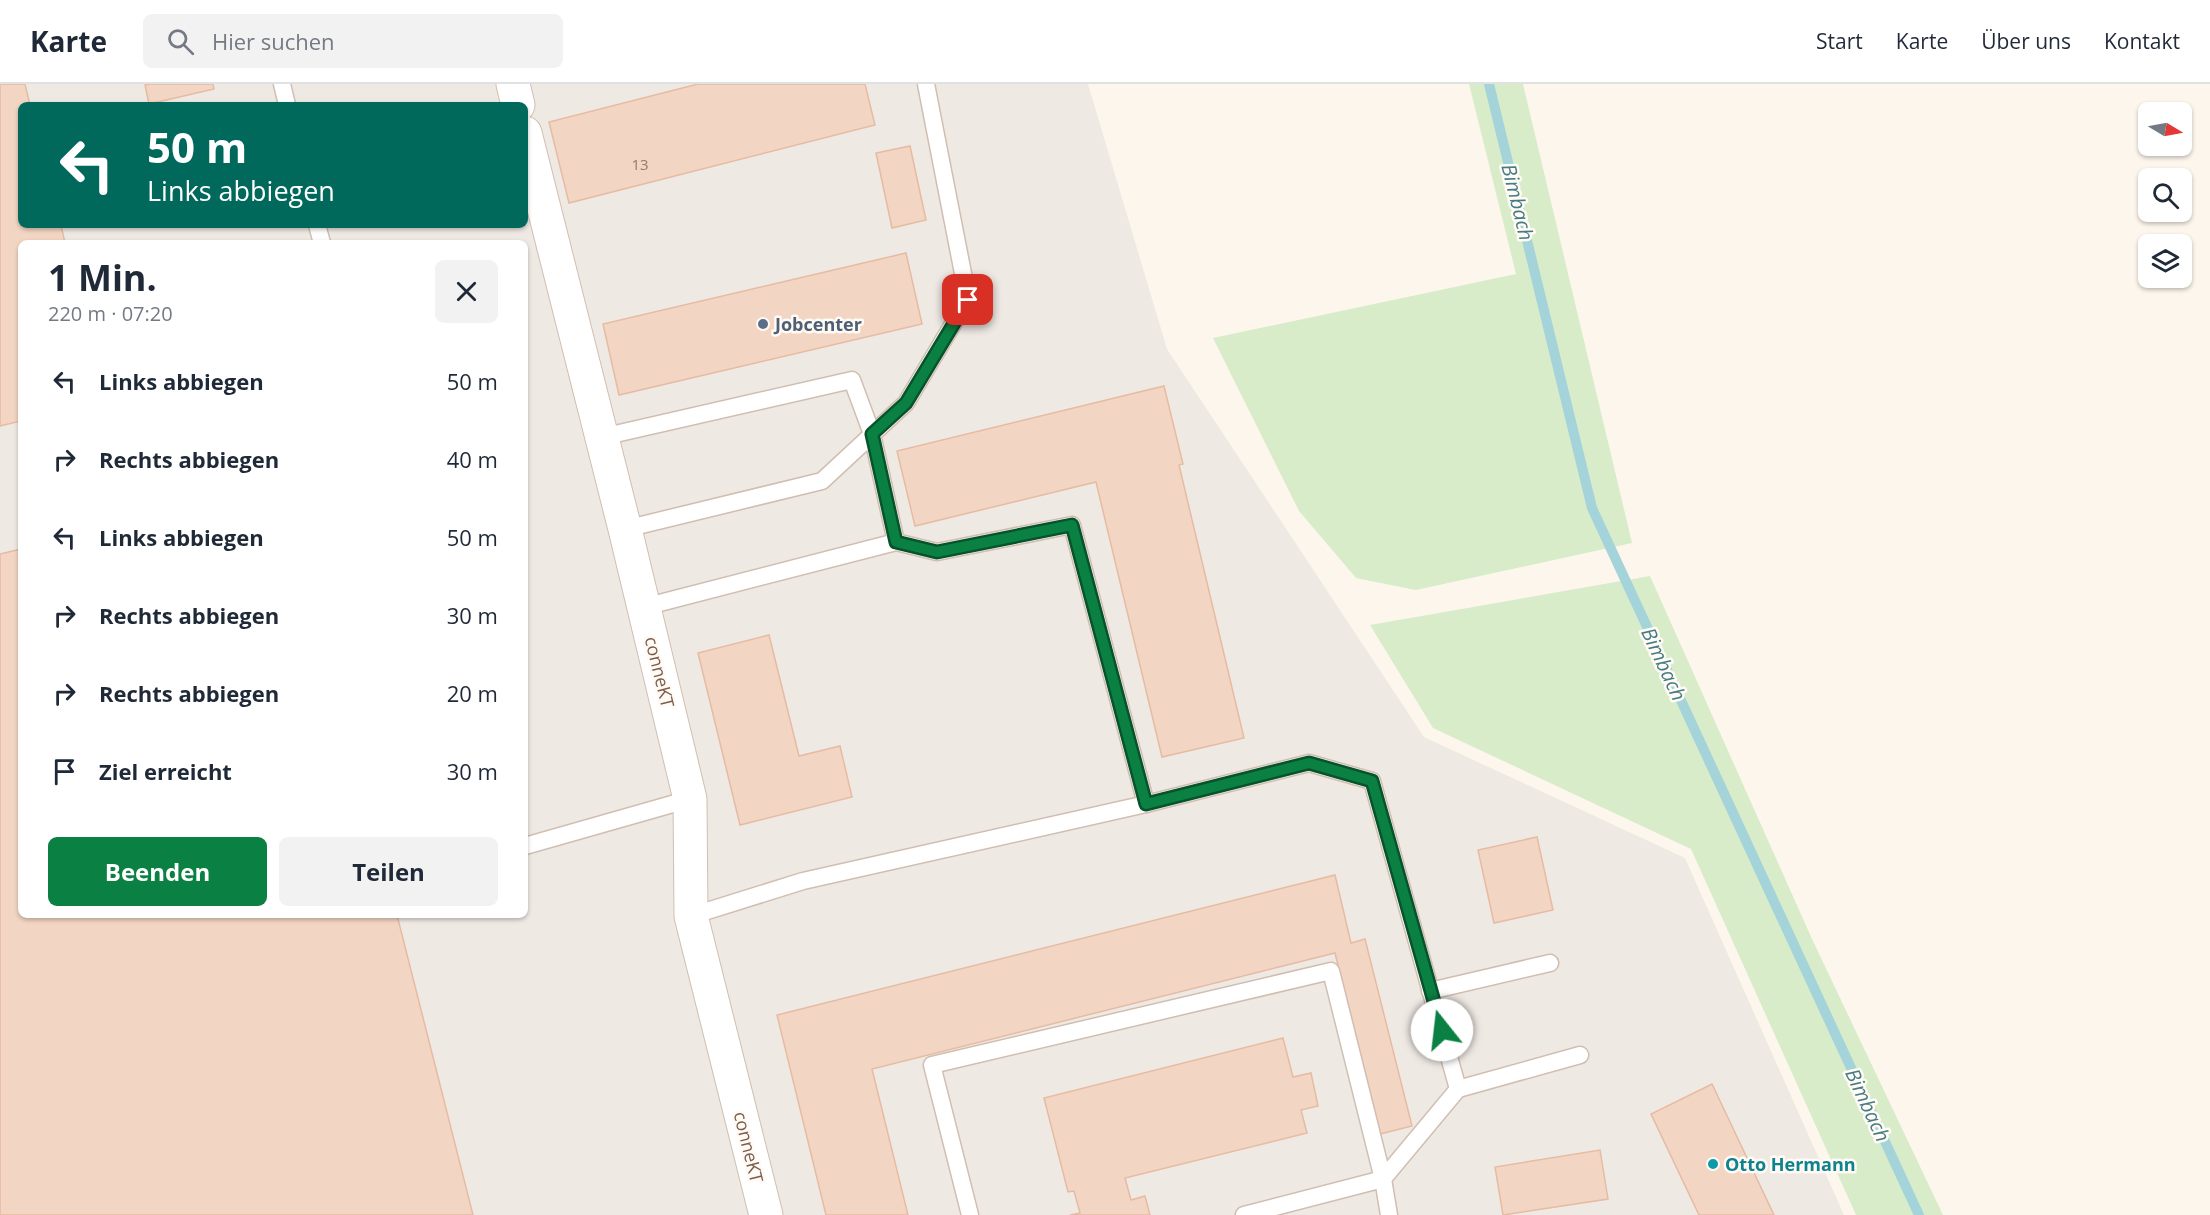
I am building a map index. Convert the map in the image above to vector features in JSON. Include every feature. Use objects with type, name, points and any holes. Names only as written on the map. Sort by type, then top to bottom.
[{"type":"street","points":[[513,84],[517,102]]},
{"type":"street","name":"conneKT","points":[[528,145],[626,529],[690,799],[691,916],[766,1215]]},
{"type":"lane","points":[[282,84],[286,102]]},
{"type":"lane","points":[[626,529],[822,481],[906,403],[968,300],[926,84]]},
{"type":"lane","points":[[602,437],[852,380],[872,434],[896,542]]},
{"type":"lane","points":[[644,607],[896,542],[937,552],[1072,525],[1146,804]]},
{"type":"lane","points":[[691,916],[803,881],[1146,804],[1309,763],[1372,781],[1458,1089]]},
{"type":"lane","points":[[528,845],[690,799]]},
{"type":"lane","points":[[1430,991],[1550,963]]},
{"type":"lane","points":[[970,1215],[932,1065],[1331,971],[1383,1179],[1389,1215]]},
{"type":"lane","points":[[1244,1215],[1383,1179],[1458,1089],[1580,1055]]},
{"type":"shaded area","points":[[0,84],[1088,84],[1167,349],[1424,737],[1685,858],[1844,1215],[0,1215]]},
{"type":"green space","points":[[1469,84],[1523,84],[1632,543],[1416,590],[1356,578],[1299,511],[1213,338],[1516,274]]},
{"type":"green space","points":[[1650,576],[1812,939],[1943,1215],[1856,1215],[1691,849],[1433,728],[1370,625]]},
{"type":"building","points":[[0,84],[25,84],[29,102],[18,102],[18,228],[62,228],[64,240],[18,240],[18,422],[0,426]]},
{"type":"building","points":[[213,84],[214,89],[149,102],[145,85]]},
{"type":"building","points":[[698,84],[865,84],[875,125],[569,203],[549,122]]},
{"type":"building","points":[[910,146],[926,220],[892,228],[876,153]]},
{"type":"building","name":"Jobcenter","points":[[906,253],[922,324],[619,395],[603,324]]},
{"type":"building","points":[[1164,386],[1183,464],[1179,465],[1244,738],[1162,757],[1096,482],[915,526],[897,451]]},
{"type":"building","points":[[18,550],[18,918],[398,918],[473,1215],[0,1215],[0,554]]},
{"type":"building","points":[[769,635],[799,756],[840,746],[852,797],[740,825],[698,653]]},
{"type":"building","points":[[1537,837],[1553,910],[1494,923],[1478,850]]},
{"type":"building","points":[[1335,875],[1351,943],[1365,939],[1412,1126],[1380,1134],[1335,953],[872,1069],[908,1215],[826,1215],[777,1015]]},
{"type":"building","points":[[1283,1038],[1293,1077],[1311,1073],[1318,1106],[1301,1110],[1307,1133],[1125,1178],[1131,1200],[1145,1196],[1150,1215],[1070,1215],[1080,1213],[1074,1191],[1068,1192],[1044,1098]]},
{"type":"building","name":"Otto Hermann","points":[[1712,1084],[1774,1215],[1699,1215],[1651,1114]]},
{"type":"building","points":[[1600,1150],[1608,1199],[1503,1215],[1495,1167]]},
{"type":"waterway","name":"Bimbach","points":[[1489,84],[1592,508],[1919,1215]]},
{"type":"place","name":"Jobcenter","points":[[763,324]]},
{"type":"place","name":"Otto Hermann","points":[[1713,1164]]},
{"type":"route","points":[[968,300],[906,403],[872,434],[896,542],[937,552],[1072,525],[1146,804],[1309,763],[1372,781],[1442,1030]]}]
